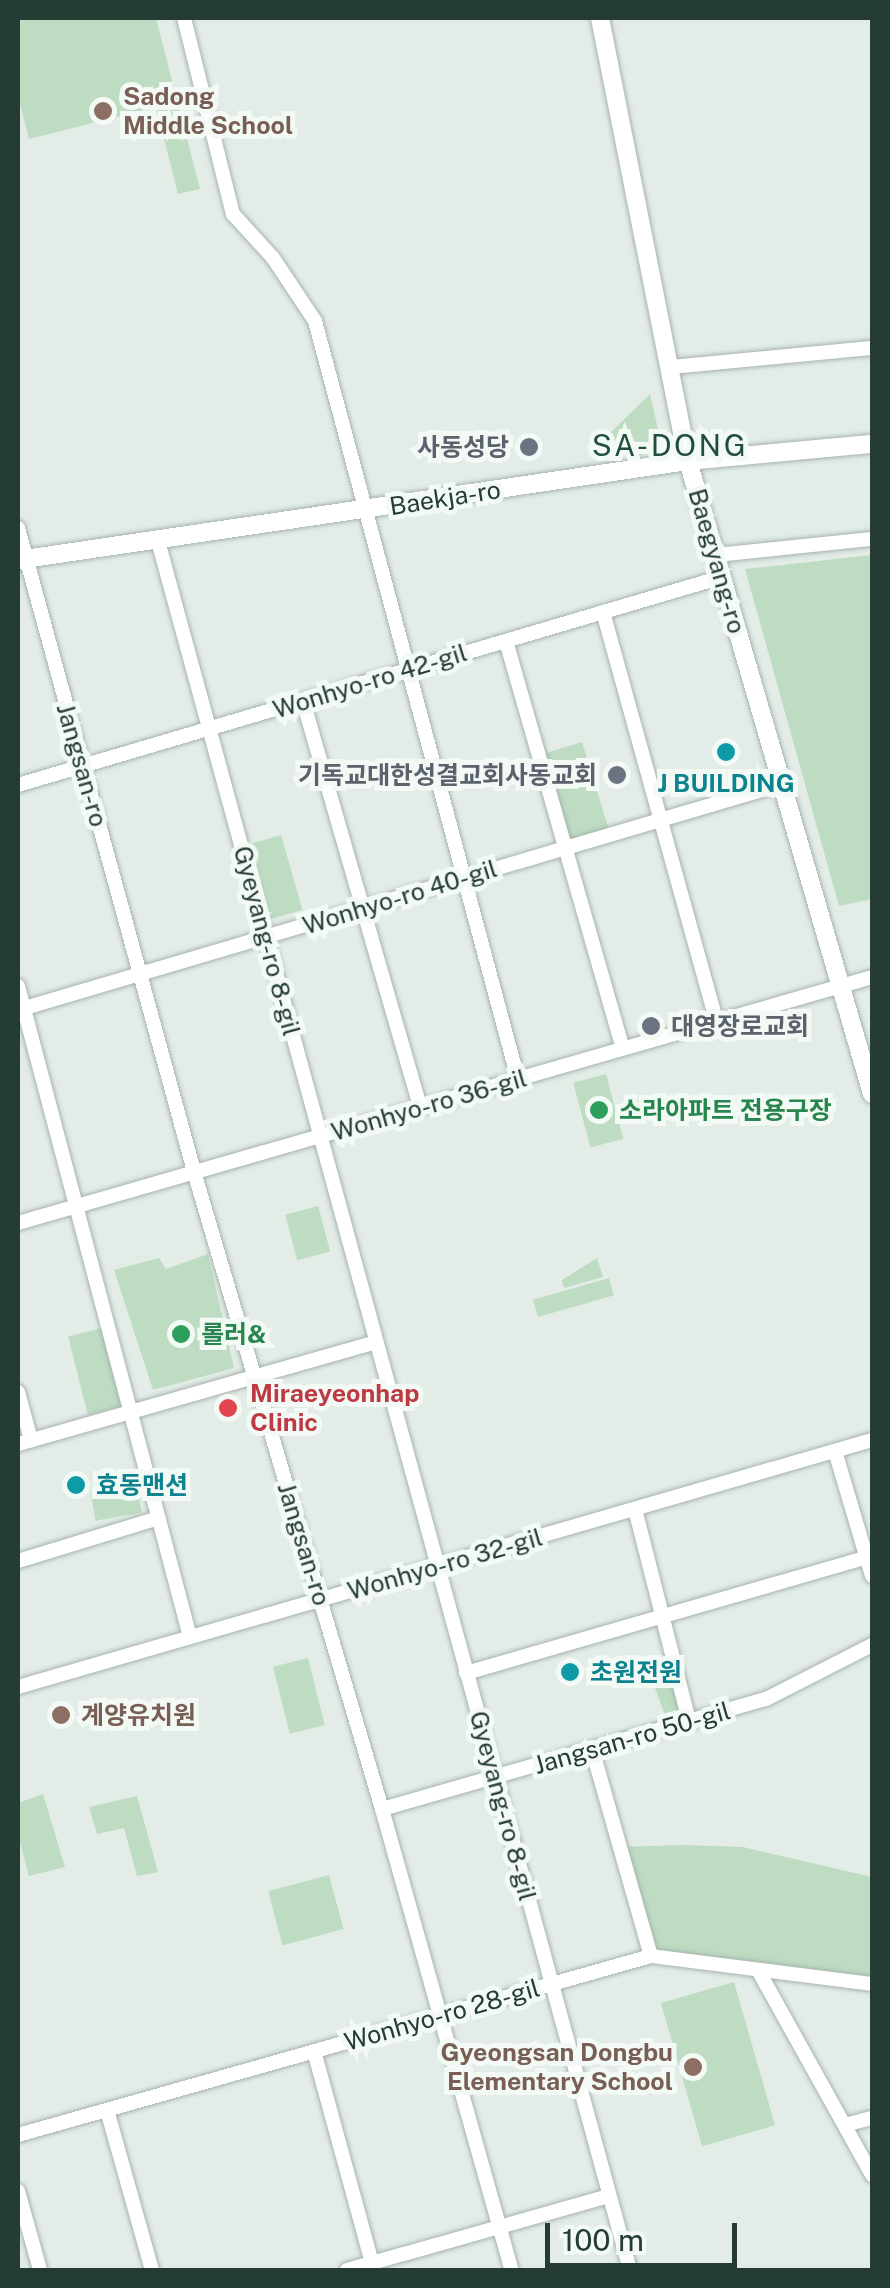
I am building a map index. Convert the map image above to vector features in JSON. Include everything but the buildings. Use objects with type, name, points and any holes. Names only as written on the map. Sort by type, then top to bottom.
[{"type":"street","points":[[184,18],[232,214],[273,258],[315,321],[518,1079]]},
{"type":"street","name":"Baegyang-ro","points":[[600,18],[688,461],[872,1094]]},
{"type":"street","points":[[670,367],[872,348]]},
{"type":"street","name":"Baekja-ro","points":[[22,560],[688,461],[872,444]]},
{"type":"street","name":"Jangsan-ro","points":[[18,528],[22,560],[252,1377],[322,1599],[512,2270]]},
{"type":"street","points":[[716,555],[872,538]]},
{"type":"street","name":"Gyeyang-ro 8-gil","points":[[158,541],[630,2270]]},
{"type":"street","name":"Wonhyo-ro 42-gil","points":[[18,785],[722,576]]},
{"type":"street","points":[[603,612],[717,1022]]},
{"type":"street","points":[[506,640],[623,1049]]},
{"type":"street","points":[[303,701],[420,1107]]},
{"type":"street","name":"Wonhyo-ro 40-gil","points":[[20,1009],[782,784]]},
{"type":"street","name":"Wonhyo-ro 36-gil","points":[[18,1223],[872,978]]},
{"type":"street","points":[[18,986],[20,1009],[190,1637]]},
{"type":"street","points":[[18,1392],[24,1442],[376,1342]]},
{"type":"street","name":"Wonhyo-ro 32-gil","points":[[18,1687],[872,1440]]},
{"type":"street","points":[[834,1451],[872,1576]]},
{"type":"street","points":[[635,1509],[690,1721]]},
{"type":"street","points":[[18,1562],[159,1518]]},
{"type":"street","points":[[466,1672],[867,1558]]},
{"type":"street","name":"Jangsan-ro 50-gil","points":[[382,1810],[766,1699],[872,1645]]},
{"type":"street","points":[[592,1750],[651,1956]]},
{"type":"street","name":"Wonhyo-ro 28-gil","points":[[18,2135],[651,1956],[872,1984]]},
{"type":"street","points":[[758,1970],[872,2175]]},
{"type":"street","points":[[314,2051],[374,2267]]},
{"type":"street","points":[[107,2110],[152,2270]]},
{"type":"street","points":[[844,2125],[872,2118]]},
{"type":"street","points":[[18,2191],[40,2270]]},
{"type":"street","points":[[347,2270],[374,2267],[609,2196]]},
{"type":"green space","points":[[18,18],[156,18],[200,189],[178,194],[156,107],[29,139],[18,96]]},
{"type":"green space","points":[[650,394],[658,429],[654,446],[640,456],[604,439]]},
{"type":"green space","points":[[872,555],[872,899],[839,906],[745,569]]},
{"type":"green space","points":[[582,742],[609,831],[567,844],[540,755]]},
{"type":"green space","points":[[281,835],[302,910],[265,921],[244,846]]},
{"type":"green space","name":"소라아파트 전용구장","points":[[606,1074],[623,1139],[590,1148],[573,1083]]},
{"type":"green space","points":[[318,1206],[330,1251],[297,1260],[285,1215]]},
{"type":"green space","name":"롤러&","points":[[208,1254],[234,1368],[153,1390],[114,1270],[159,1258],[166,1269]]},
{"type":"green space","points":[[597,1258],[603,1277],[564,1288],[562,1280]]},
{"type":"green space","points":[[609,1278],[614,1295],[538,1317],[533,1300]]},
{"type":"green space","points":[[106,1327],[126,1406],[88,1415],[68,1336]]},
{"type":"green space","points":[[137,1485],[142,1513],[96,1521],[91,1493]]},
{"type":"green space","points":[[308,1658],[325,1725],[290,1734],[273,1667]]},
{"type":"green space","points":[[670,1667],[681,1712],[665,1715],[649,1672]]},
{"type":"green space","points":[[43,1794],[65,1867],[29,1876],[18,1835],[18,1803]]},
{"type":"green space","points":[[137,1796],[158,1872],[137,1876],[124,1828],[97,1834],[89,1807]]},
{"type":"green space","points":[[620,1847],[743,1847],[872,1877],[872,1983],[651,1956]]},
{"type":"green space","points":[[329,1875],[343,1929],[283,1945],[268,1891]]},
{"type":"green space","points":[[734,1982],[775,2125],[702,2146],[661,2003]]},
{"type":"place","name":"Sadong Middle School","points":[[103,111]]},
{"type":"place","name":"사동성당","points":[[529,447]]},
{"type":"place","name":"J BUILDING","points":[[726,752]]},
{"type":"place","name":"기독교대한성결교회사동교회","points":[[617,775]]},
{"type":"place","name":"대영장로교회","points":[[651,1026]]},
{"type":"place","name":"소라아파트 전용구장","points":[[599,1110]]},
{"type":"place","name":"롤러&","points":[[181,1334]]},
{"type":"place","name":"Miraeyeonhap Clinic","points":[[228,1408]]},
{"type":"place","name":"효동맨션","points":[[76,1485]]},
{"type":"place","name":"초원전원","points":[[570,1672]]},
{"type":"place","name":"계양유치원","points":[[61,1715]]},
{"type":"place","name":"Gyeongsan Dongbu Elementary School","points":[[693,2067]]},
{"type":"district","name":"SA-DONG","points":[[670,445]]}]
